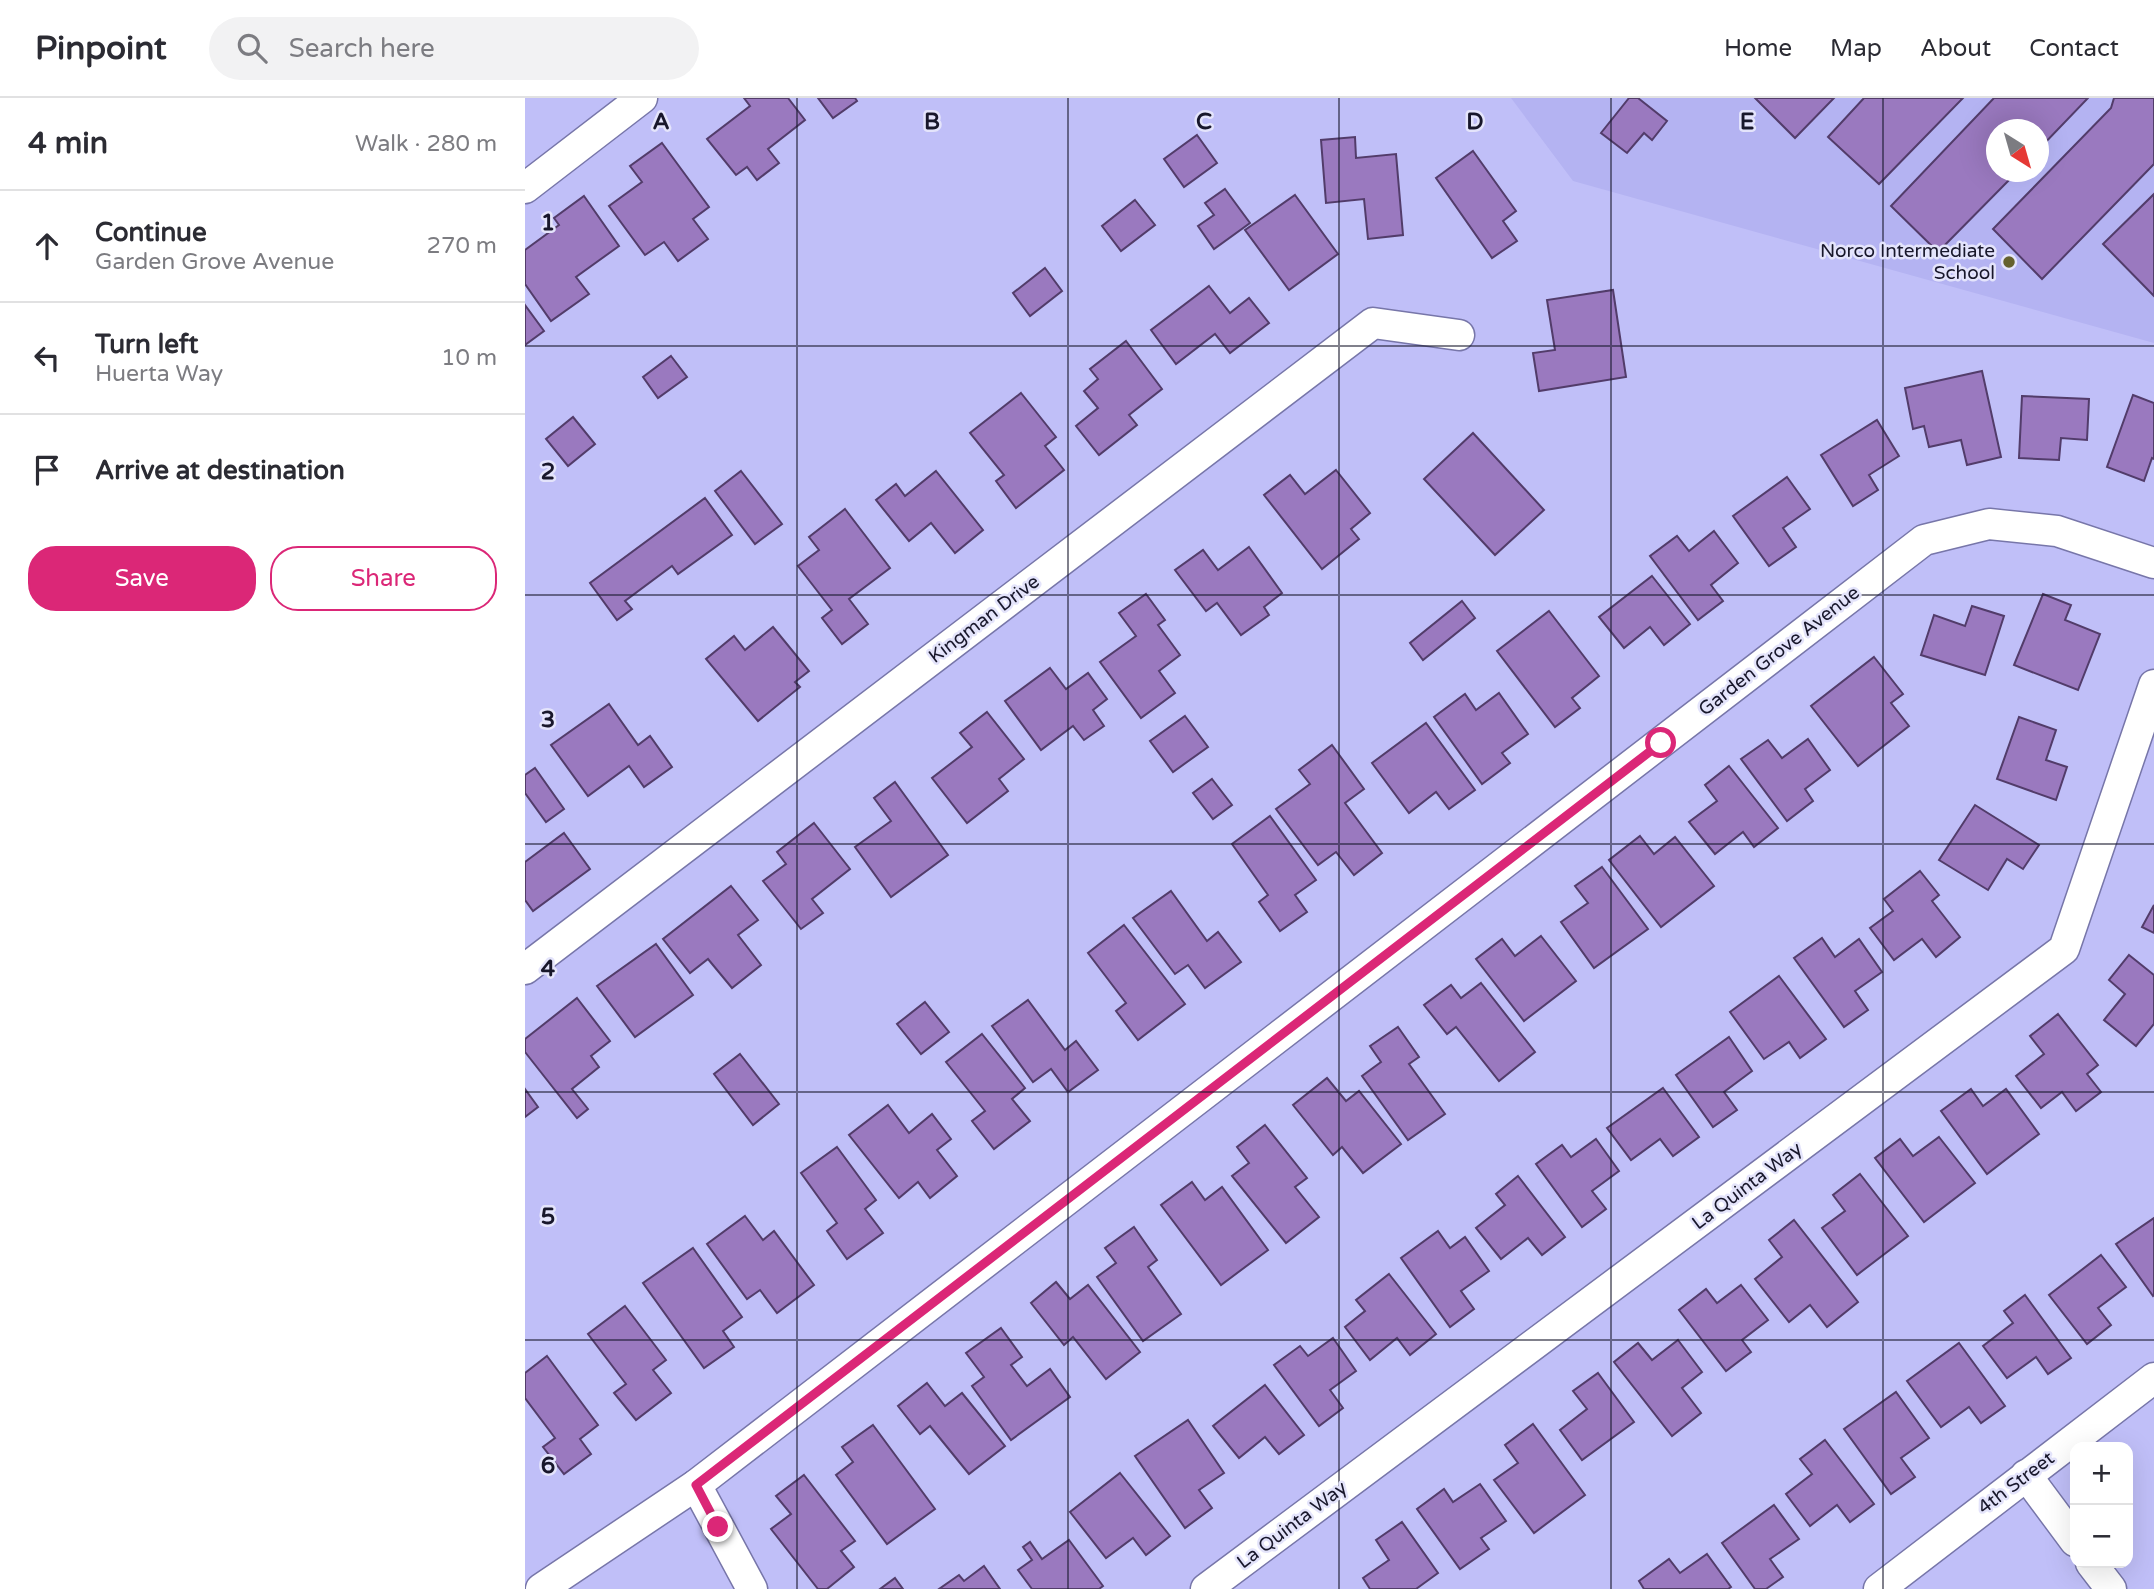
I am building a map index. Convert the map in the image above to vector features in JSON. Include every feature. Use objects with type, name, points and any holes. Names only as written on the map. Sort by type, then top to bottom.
[{"type":"street","points":[[525,188],[642,98]]},
{"type":"street","name":"Kingman Drive","points":[[525,969],[1373,323],[1459,335]]},
{"type":"street","name":"Garden Grove Avenue","points":[[541,1589],[696,1485],[1924,540],[1989,524],[2057,531],[2154,563]]},
{"type":"street","name":"La Quinta Way","points":[[1206,1589],[2064,949],[2154,685]]},
{"type":"street","name":"4th Street","points":[[1879,1589],[2154,1378]]},
{"type":"street","points":[[2026,1475],[2070,1534]]},
{"type":"street","points":[[696,1485],[752,1589]]},
{"type":"street","points":[[2095,1568],[2111,1589]]},
{"type":"shaded area","name":"Norco Intermediate School","points":[[1511,98],[2154,98],[2154,343],[1573,181]]},
{"type":"building","points":[[744,98],[788,98],[805,120],[768,149],[779,163],[757,180],[747,167],[736,175],[707,139],[750,106]]},
{"type":"building","points":[[818,98],[855,98],[857,101],[833,118]]},
{"type":"building","points":[[1629,98],[1638,98],[1667,121],[1652,140],[1644,133],[1627,153],[1601,133]]},
{"type":"building","points":[[1755,98],[1834,98],[1795,138]]},
{"type":"building","points":[[1864,98],[1963,98],[1879,184],[1828,137]]},
{"type":"building","points":[[1994,98],[2088,98],[2049,139],[2049,119],[1986,119],[1986,182],[2007,182],[1938,252],[1891,206]]},
{"type":"building","points":[[2114,98],[2154,98],[2154,164],[2042,279],[1993,229],[2039,182],[2049,182],[2049,172],[2111,108]]},
{"type":"building","points":[[1197,135],[1217,163],[1184,187],[1164,159]]},
{"type":"building","points":[[1355,137],[1356,158],[1396,154],[1403,235],[1368,239],[1364,199],[1326,203],[1321,140]]},
{"type":"building","points":[[662,143],[709,207],[693,219],[708,239],[678,261],[664,242],[645,255],[609,206],[642,182],[630,166]]},
{"type":"building","points":[[1473,151],[1516,211],[1503,221],[1517,241],[1492,258],[1436,178]]},
{"type":"building","points":[[1225,189],[1250,223],[1214,249],[1198,226],[1214,215],[1205,203]]},
{"type":"building","points":[[2154,194],[2154,296],[2103,244]]},
{"type":"building","points":[[1295,195],[1338,254],[1289,290],[1245,230]]},
{"type":"building","points":[[584,196],[619,246],[576,277],[589,294],[551,321],[525,284],[525,250],[559,225],[554,218]]},
{"type":"building","points":[[1135,200],[1155,225],[1121,251],[1102,226]]},
{"type":"building","points":[[1045,268],[1062,291],[1030,316],[1013,293]]},
{"type":"building","points":[[1209,286],[1230,313],[1249,298],[1269,323],[1230,353],[1215,334],[1176,364],[1151,330]]},
{"type":"building","points":[[1613,290],[1626,377],[1539,391],[1533,353],[1555,350],[1547,300]]},
{"type":"building","points":[[525,305],[544,331],[525,345]]},
{"type":"building","points":[[1126,341],[1162,389],[1129,415],[1137,425],[1099,455],[1076,426],[1098,408],[1084,391],[1098,379],[1090,369]]},
{"type":"building","points":[[671,356],[687,377],[658,398],[643,377]]},
{"type":"building","points":[[1982,371],[2001,457],[1967,465],[1961,440],[1929,447],[1924,426],[1913,429],[1905,388]]},
{"type":"building","points":[[1021,393],[1056,437],[1045,446],[1064,470],[1016,508],[996,481],[1004,475],[970,433]]},
{"type":"building","points":[[2133,395],[2154,403],[2154,459],[2152,458],[2144,481],[2107,467]]},
{"type":"building","points":[[2022,396],[2089,399],[2087,440],[2061,438],[2059,460],[2019,458]]},
{"type":"building","points":[[573,417],[595,444],[568,466],[546,439]]},
{"type":"building","points":[[1877,420],[1899,456],[1869,475],[1878,490],[1853,506],[1821,455]]},
{"type":"building","points":[[1473,433],[1544,510],[1495,555],[1424,479]]},
{"type":"building","points":[[1336,470],[1370,513],[1351,529],[1359,539],[1322,569],[1264,495],[1290,475],[1305,494]]},
{"type":"building","points":[[741,471],[782,524],[755,544],[715,491]]},
{"type":"building","points":[[936,471],[983,530],[955,553],[931,523],[909,541],[876,500],[896,484],[905,496]]},
{"type":"building","points":[[1787,477],[1810,509],[1783,528],[1796,547],[1769,566],[1733,516]]},
{"type":"building","points":[[705,498],[732,535],[678,574],[672,566],[625,601],[632,609],[617,620],[590,583]]},
{"type":"building","points":[[845,509],[890,568],[849,599],[868,624],[842,644],[822,618],[832,610],[798,566],[819,550],[809,537]]},
{"type":"building","points":[[1714,531],[1738,563],[1711,585],[1723,601],[1698,620],[1650,556],[1677,536],[1689,551]]},
{"type":"building","points":[[1249,547],[1282,593],[1264,607],[1269,615],[1241,635],[1217,603],[1206,611],[1175,570],[1203,550],[1218,570]]},
{"type":"building","points":[[1652,576],[1690,624],[1664,645],[1650,627],[1624,648],[1599,617]]},
{"type":"building","points":[[1146,594],[1165,620],[1158,625],[1180,655],[1159,671],[1175,693],[1141,718],[1100,662],[1136,636],[1119,613]]},
{"type":"building","points":[[2043,594],[2071,605],[2065,620],[2100,634],[2078,690],[2014,665]]},
{"type":"building","points":[[1462,601],[1475,618],[1423,660],[1410,643]]},
{"type":"building","points":[[1972,606],[2004,616],[1985,675],[1921,655],[1934,615],[1965,626]]},
{"type":"building","points":[[1549,611],[1599,676],[1572,698],[1580,708],[1555,727],[1497,651]]},
{"type":"building","points":[[773,627],[809,671],[795,682],[800,687],[758,721],[706,659],[734,636],[745,650]]},
{"type":"building","points":[[1874,657],[1903,694],[1891,703],[1909,726],[1858,766],[1811,706]]},
{"type":"building","points":[[1050,668],[1066,689],[1088,673],[1107,699],[1093,710],[1104,726],[1084,740],[1073,726],[1041,750],[1005,701]]},
{"type":"building","points":[[1499,693],[1528,734],[1502,753],[1510,763],[1482,784],[1434,717],[1465,694],[1476,710]]},
{"type":"building","points":[[609,704],[638,745],[650,736],[672,767],[644,787],[629,766],[588,796],[551,745]]},
{"type":"building","points":[[987,712],[1024,759],[999,779],[1008,791],[967,823],[932,778],[972,747],[960,733]]},
{"type":"building","points":[[1185,716],[1208,747],[1173,772],[1150,741]]},
{"type":"building","points":[[2019,717],[2056,730],[2046,760],[2067,767],[2056,800],[1997,779]]},
{"type":"building","points":[[1426,723],[1475,790],[1449,809],[1436,792],[1409,813],[1372,763]]},
{"type":"building","points":[[1808,739],[1830,770],[1805,789],[1813,801],[1787,821],[1741,759],[1768,740],[1782,758]]},
{"type":"building","points":[[1332,745],[1364,789],[1345,803],[1382,853],[1354,875],[1336,852],[1318,865],[1276,809],[1310,784],[1299,770]]},
{"type":"building","points":[[1729,766],[1778,828],[1754,847],[1743,832],[1715,854],[1689,822],[1717,801],[1705,785]]},
{"type":"building","points":[[535,768],[564,809],[546,822],[525,793],[525,775]]},
{"type":"building","points":[[1212,779],[1232,805],[1213,819],[1193,793]]},
{"type":"building","points":[[895,782],[948,855],[891,897],[855,847],[891,821],[874,798]]},
{"type":"building","points":[[1975,805],[2039,845],[2023,869],[2007,859],[1988,890],[1939,860]]},
{"type":"building","points":[[1270,816],[1316,880],[1295,895],[1307,912],[1280,931],[1259,902],[1268,895],[1232,844]]},
{"type":"building","points":[[814,823],[850,869],[812,899],[823,913],[801,929],[763,881],[786,864],[777,852]]},
{"type":"building","points":[[564,833],[590,869],[533,911],[525,900],[525,862]]},
{"type":"building","points":[[1640,836],[1654,854],[1675,837],[1714,886],[1661,927],[1609,860]]},
{"type":"building","points":[[1602,867],[1648,929],[1594,968],[1561,922],[1588,903],[1575,886]]},
{"type":"building","points":[[1920,871],[1939,895],[1932,901],[1960,937],[1936,957],[1922,939],[1894,960],[1870,928],[1893,911],[1884,899]]},
{"type":"building","points":[[731,886],[758,920],[738,935],[761,965],[732,988],[708,959],[690,973],[663,939]]},
{"type":"building","points":[[1171,891],[1207,941],[1218,932],[1241,962],[1205,988],[1188,965],[1175,974],[1133,918]]},
{"type":"building","points":[[2154,905],[2154,933],[2142,927]]},
{"type":"building","points":[[1124,925],[1185,1004],[1138,1040],[1116,1011],[1126,1003],[1088,953]]},
{"type":"building","points":[[1541,936],[1576,981],[1524,1021],[1476,959],[1502,939],[1515,956]]},
{"type":"building","points":[[1822,938],[1835,957],[1859,939],[1882,972],[1855,991],[1868,1010],[1844,1027],[1794,958]]},
{"type":"building","points":[[656,944],[693,995],[635,1037],[597,986]]},
{"type":"building","points":[[2129,955],[2154,975],[2154,1024],[2136,1046],[2104,1020],[2125,994],[2109,980]]},
{"type":"building","points":[[1779,976],[1826,1039],[1800,1058],[1789,1042],[1764,1059],[1730,1012]]},
{"type":"building","points":[[1481,983],[1535,1052],[1499,1081],[1456,1027],[1447,1034],[1424,1005],[1451,985],[1461,998]]},
{"type":"building","points":[[577,998],[610,1041],[591,1056],[599,1067],[572,1089],[588,1109],[577,1118],[525,1052],[525,1039]]},
{"type":"building","points":[[1028,1000],[1065,1050],[1076,1041],[1098,1070],[1068,1092],[1051,1069],[1033,1082],[992,1026]]},
{"type":"building","points":[[925,1002],[949,1032],[921,1054],[897,1024]]},
{"type":"building","points":[[2058,1014],[2098,1065],[2087,1074],[2101,1092],[2076,1111],[2062,1092],[2041,1108],[2016,1076],[2044,1054],[2030,1036]]},
{"type":"building","points":[[1398,1027],[1419,1057],[1409,1064],[1445,1114],[1408,1140],[1362,1076],[1381,1062],[1370,1046]]},
{"type":"building","points":[[982,1034],[1025,1088],[1012,1099],[1030,1121],[994,1149],[972,1121],[985,1111],[946,1062]]},
{"type":"building","points":[[1729,1037],[1752,1071],[1724,1092],[1737,1110],[1713,1127],[1676,1075]]},
{"type":"building","points":[[740,1054],[779,1104],[753,1125],[714,1074]]},
{"type":"building","points":[[1327,1078],[1346,1101],[1359,1091],[1401,1144],[1363,1173],[1342,1147],[1333,1155],[1293,1105]]},
{"type":"building","points":[[1663,1088],[1699,1137],[1673,1156],[1660,1139],[1631,1160],[1607,1128]]},
{"type":"building","points":[[525,1089],[538,1107],[525,1117]]},
{"type":"building","points":[[1971,1089],[1983,1106],[2006,1089],[2039,1134],[1987,1174],[1941,1111]]},
{"type":"building","points":[[888,1105],[909,1133],[932,1114],[951,1139],[937,1150],[957,1176],[930,1198],[918,1182],[899,1198],[849,1135]]},
{"type":"building","points":[[1265,1125],[1307,1178],[1295,1187],[1319,1217],[1286,1243],[1232,1176],[1249,1163],[1237,1147]]},
{"type":"building","points":[[1939,1137],[1975,1183],[1924,1222],[1875,1158],[1900,1139],[1913,1156]]},
{"type":"building","points":[[1596,1139],[1619,1171],[1592,1191],[1606,1209],[1582,1227],[1536,1164],[1562,1145],[1571,1157]]},
{"type":"building","points":[[837,1147],[876,1200],[865,1209],[883,1233],[847,1259],[827,1231],[837,1223],[801,1173]]},
{"type":"building","points":[[1860,1174],[1908,1236],[1857,1275],[1822,1228],[1845,1211],[1833,1195]]},
{"type":"building","points":[[1518,1176],[1565,1237],[1542,1255],[1528,1238],[1501,1259],[1476,1228],[1505,1205],[1496,1194]]},
{"type":"building","points":[[1192,1182],[1205,1200],[1222,1187],[1268,1250],[1221,1285],[1161,1205]]},
{"type":"building","points":[[745,1216],[763,1240],[774,1231],[814,1285],[777,1313],[760,1290],[747,1299],[707,1244]]},
{"type":"building","points":[[2154,1218],[2154,1295],[2153,1296],[2116,1244]]},
{"type":"building","points":[[1794,1220],[1858,1302],[1827,1327],[1810,1305],[1789,1322],[1755,1279],[1782,1257],[1769,1240]]},
{"type":"building","points":[[1134,1227],[1157,1260],[1148,1267],[1181,1314],[1143,1341],[1097,1277],[1116,1263],[1105,1248]]},
{"type":"building","points":[[1438,1231],[1450,1248],[1465,1237],[1489,1271],[1461,1291],[1474,1309],[1450,1327],[1401,1258]]},
{"type":"building","points":[[693,1248],[742,1317],[723,1331],[734,1347],[704,1368],[643,1283]]},
{"type":"building","points":[[2101,1255],[2126,1287],[2098,1308],[2111,1325],[2087,1344],[2049,1295]]},
{"type":"building","points":[[1389,1274],[1436,1334],[1410,1355],[1397,1338],[1370,1360],[1345,1327],[1365,1311],[1356,1300]]},
{"type":"building","points":[[1056,1282],[1070,1299],[1088,1285],[1140,1352],[1106,1379],[1073,1337],[1064,1345],[1031,1303]]},
{"type":"building","points":[[1741,1285],[1768,1320],[1742,1340],[1751,1352],[1726,1371],[1679,1310],[1706,1289],[1717,1303]]},
{"type":"building","points":[[2025,1295],[2071,1358],[2048,1374],[2036,1357],[2007,1378],[1983,1346],[2013,1323],[2004,1311]]},
{"type":"building","points":[[625,1306],[666,1360],[653,1370],[671,1393],[636,1420],[614,1393],[626,1384],[588,1334]]},
{"type":"building","points":[[1001,1328],[1022,1357],[1011,1365],[1027,1386],[1050,1369],[1070,1397],[1011,1440],[972,1386],[984,1377],[966,1353]]},
{"type":"building","points":[[1333,1338],[1356,1371],[1330,1390],[1343,1408],[1319,1426],[1274,1365],[1300,1346],[1308,1356]]},
{"type":"building","points":[[1678,1340],[1702,1372],[1682,1388],[1701,1413],[1672,1436],[1614,1362],[1638,1343],[1652,1360]]},
{"type":"building","points":[[1959,1343],[2005,1406],[1981,1423],[1969,1407],[1941,1427],[1907,1381]]},
{"type":"building","points":[[547,1356],[598,1425],[580,1439],[591,1454],[564,1474],[543,1447],[555,1438],[525,1398],[525,1373]]},
{"type":"building","points":[[1598,1373],[1634,1422],[1582,1460],[1560,1430],[1587,1409],[1573,1391]]},
{"type":"building","points":[[927,1383],[945,1406],[962,1393],[1005,1446],[969,1474],[930,1426],[920,1434],[898,1406]]},
{"type":"building","points":[[1265,1385],[1304,1435],[1279,1454],[1265,1437],[1239,1458],[1213,1426]]},
{"type":"building","points":[[1896,1392],[1929,1438],[1901,1458],[1915,1477],[1891,1494],[1844,1429]]},
{"type":"building","points":[[1188,1420],[1224,1473],[1199,1490],[1212,1508],[1185,1528],[1135,1456]]},
{"type":"building","points":[[1533,1424],[1585,1495],[1534,1533],[1494,1480],[1518,1463],[1505,1445]]},
{"type":"building","points":[[873,1425],[935,1509],[887,1544],[836,1475],[853,1462],[842,1447]]},
{"type":"building","points":[[1825,1440],[1874,1504],[1850,1522],[1837,1505],[1810,1526],[1786,1494],[1812,1474],[1800,1459]]},
{"type":"building","points":[[1120,1473],[1170,1536],[1146,1555],[1133,1538],[1106,1558],[1070,1512]]},
{"type":"building","points":[[804,1475],[855,1541],[841,1551],[854,1567],[827,1589],[818,1589],[771,1529],[791,1514],[776,1496]]},
{"type":"building","points":[[1480,1484],[1506,1521],[1481,1538],[1489,1549],[1460,1569],[1417,1509],[1444,1489],[1453,1502]]},
{"type":"building","points":[[1774,1505],[1799,1539],[1770,1559],[1783,1577],[1766,1589],[1755,1589],[1722,1543]]},
{"type":"building","points":[[1402,1522],[1438,1573],[1416,1589],[1370,1589],[1363,1578],[1389,1560],[1376,1540]]},
{"type":"building","points":[[1069,1540],[1103,1586],[1099,1589],[1032,1589],[1018,1570],[1032,1560],[1023,1547],[1030,1542],[1042,1559]]},
{"type":"building","points":[[1707,1554],[1731,1587],[1728,1589],[1644,1589],[1639,1581],[1669,1559],[1680,1573]]},
{"type":"building","points":[[984,1566],[1000,1589],[939,1589],[959,1575],[964,1581]]},
{"type":"building","points":[[895,1578],[903,1589],[880,1589]]},
{"type":"place","name":"Norco Intermediate School","points":[[2009,262]]},
{"type":"route","points":[[718,1527],[696,1485],[1661,743]]}]
